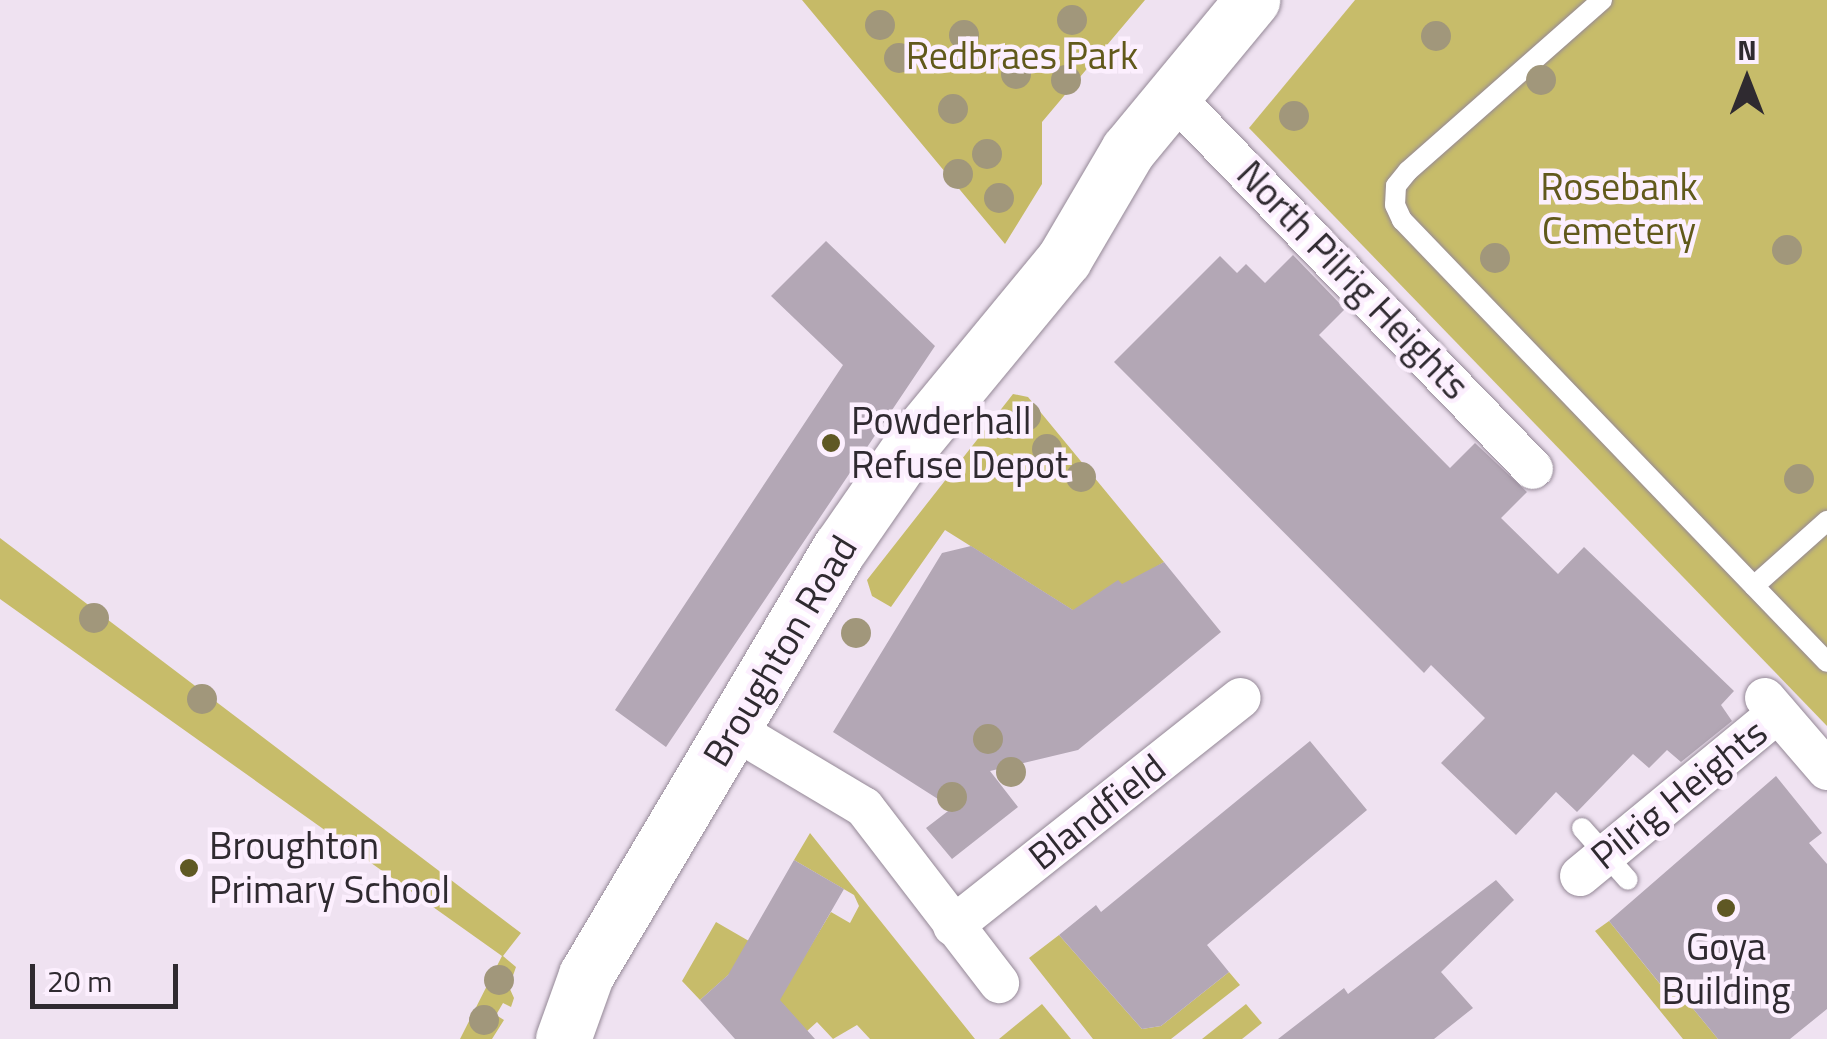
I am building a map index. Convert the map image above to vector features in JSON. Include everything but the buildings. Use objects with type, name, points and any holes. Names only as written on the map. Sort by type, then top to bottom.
[{"type":"main road","name":"Broughton Road","points":[[563,1039],[586,975],[840,548],[955,390],[1050,275],[1170,94],[1252,0]]},
{"type":"street","name":"North Pilrig Heights","points":[[1170,94],[1533,469]]},
{"type":"street","name":"Blandfield","points":[[953,926],[1242,698]]},
{"type":"street","name":"Pilrig Heights","points":[[1599,860],[1772,705],[1827,770]]},
{"type":"street","points":[[732,729],[864,808],[998,983]]},
{"type":"lane","points":[[1602,0],[1408,171],[1396,186],[1395,205],[1402,220],[1827,662]]},
{"type":"lane","points":[[1754,586],[1827,521]]},
{"type":"green space","name":"Redbraes Park","points":[[802,0],[1145,0],[1042,122],[1042,184],[1005,244]]},
{"type":"green space","name":"Rosebank Cemetery","points":[[1355,0],[1827,0],[1827,726],[1249,128]]},
{"type":"green space","points":[[1013,394],[1028,397],[1164,562],[1079,614],[945,530],[891,607],[872,596],[867,580]]},
{"type":"green space","points":[[0,538],[521,933],[503,956],[516,967],[509,987],[514,998],[511,1007],[503,1003],[496,1015],[504,1020],[492,1039],[460,1039],[502,956],[0,599]]},
{"type":"green space","points":[[810,833],[975,1039],[870,1039],[857,1025],[833,1039],[817,1022],[807,1031],[744,961],[700,1000],[682,981],[716,922],[775,956],[807,952],[831,912],[850,923],[859,906],[854,895],[794,860]]},
{"type":"green space","points":[[1609,921],[1660,984],[1668,978],[1718,1039],[1683,1039],[1595,931]]},
{"type":"green space","points":[[1059,935],[1142,1029],[1161,1026],[1229,972],[1240,985],[1171,1039],[1093,1039],[1029,958]]},
{"type":"green space","points":[[1042,1004],[1071,1039],[999,1039],[1016,1025]]},
{"type":"green space","points":[[1246,1004],[1262,1023],[1242,1039],[1202,1039]]},
{"type":"place","name":"Powderhall Refuse Depot","points":[[831,443]]},
{"type":"place","name":"Broughton Primary School","points":[[189,868]]},
{"type":"place","name":"Goya Building","points":[[1726,908]]}]
